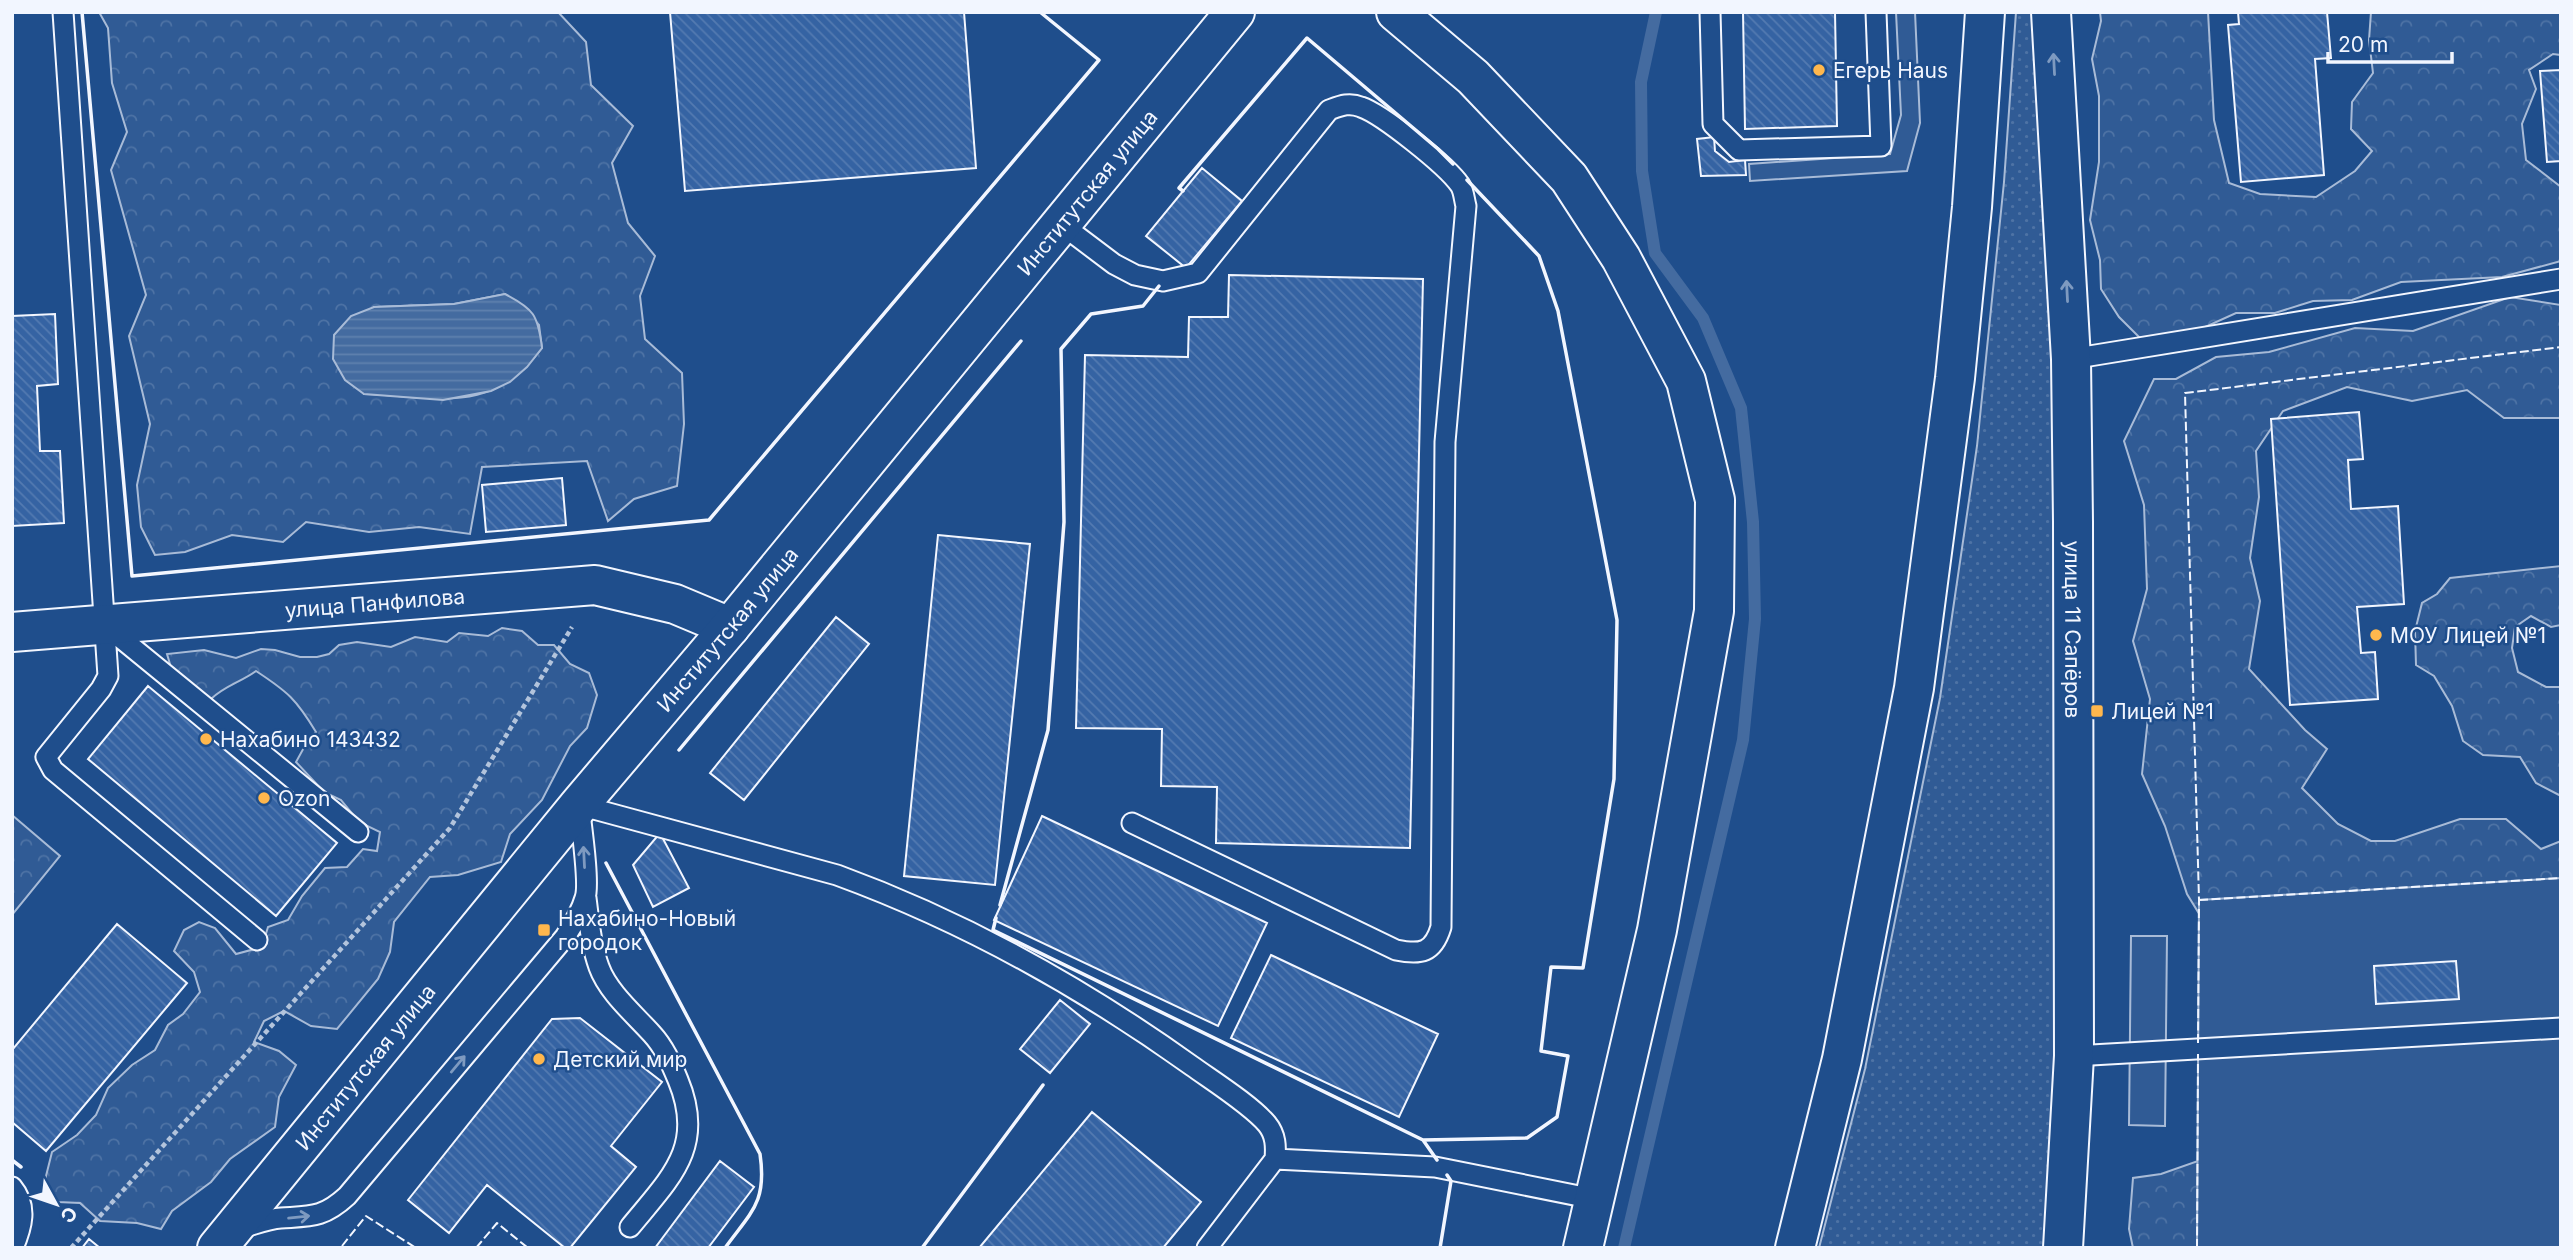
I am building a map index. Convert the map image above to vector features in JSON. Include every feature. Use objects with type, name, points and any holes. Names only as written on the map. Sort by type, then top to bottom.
[{"type":"street","name":"Институтская улица","points":[[225,1239],[579,805],[730,627],[1235,12]]},
{"type":"street","points":[[1396,12],[1473,77],[1569,178],[1614,246],[1686,381],[1714,500],[1714,611],[1657,930],[1583,1248]]},
{"type":"street","points":[[1795,1248],[1842,1059],[1913,688],[1955,378],[1972,207],[1985,12]]},
{"type":"street","name":"улица 11 Сапёров","points":[[2051,12],[2071,359],[2074,1056],[2063,1248]]},
{"type":"street","name":"улица Панфилова","points":[[12,632],[595,585],[675,604],[730,627]]},
{"type":"lane","points":[[63,12],[108,676],[101,689],[46,757],[53,770],[257,940]]},
{"type":"lane","points":[[1710,12],[1713,124],[1740,150],[1881,146],[1876,12]]},
{"type":"lane","points":[[1061,224],[1114,264],[1135,275],[1163,281],[1198,273],[1329,110],[1345,104],[1360,106],[1386,120],[1424,152],[1458,182],[1462,188],[1465,206],[1445,442],[1441,927],[1436,941],[1427,950],[1411,953],[1396,950],[1132,823]]},
{"type":"lane","points":[[2071,359],[2561,279]]},
{"type":"lane","points":[[105,626],[358,832]]},
{"type":"lane","points":[[630,1227],[674,1172],[687,1145],[688,1118],[684,1095],[660,1043],[615,992],[599,969],[586,897],[579,805],[837,875],[877,890],[1050,974],[1155,1039],[1222,1087],[1268,1125],[1276,1143],[1275,1159],[1207,1248]]},
{"type":"lane","points":[[225,1239],[280,1218],[296,1219],[332,1210],[347,1196],[565,937],[586,897]]},
{"type":"lane","points":[[2074,1056],[2561,1028]]},
{"type":"lane","points":[[1275,1159],[1435,1167],[1594,1199]]},
{"type":"lane","points":[[12,1187],[17,1193],[23,1212],[20,1231],[13,1248]]},
{"type":"path","points":[[71,1248],[450,828],[595,585]]},
{"type":"green space","points":[[99,12],[558,12],[586,42],[591,85],[633,126],[612,163],[628,223],[655,256],[640,296],[645,339],[682,373],[684,424],[677,486],[634,499],[608,521],[587,461],[482,467],[470,534],[419,527],[369,532],[306,522],[283,542],[232,535],[185,552],[155,555],[141,527],[137,485],[150,424],[129,336],[146,295],[111,170],[127,132],[112,83],[108,28]],"holes":[[[505,294],[539,325],[542,348],[522,370],[503,385],[461,398],[364,394],[374,307],[454,304]]]},
{"type":"green space","points":[[2016,12],[2043,12],[2054,203],[2055,1058],[2047,1248],[1819,1248],[1865,1069],[1940,698],[1977,446],[2004,182]]},
{"type":"green space","points":[[2100,12],[2208,12],[2214,120],[2229,183],[2260,194],[2316,197],[2355,171],[2372,151],[2351,129],[2352,102],[2373,73],[2369,40],[2371,12],[2561,12],[2561,55],[2553,54],[2529,70],[2536,89],[2522,124],[2526,160],[2561,187],[2561,261],[2502,277],[2401,282],[2352,300],[2313,301],[2275,313],[2236,313],[2192,333],[2142,340],[2119,317],[2101,289],[2100,260],[2090,220],[2099,162],[2099,96],[2092,59],[2101,21]]},
{"type":"green space","points":[[2510,297],[2561,305],[2561,418],[2504,418],[2467,390],[2412,401],[2347,387],[2283,411],[2256,451],[2259,497],[2250,558],[2260,601],[2249,669],[2305,730],[2327,749],[2302,788],[2338,824],[2371,841],[2395,841],[2460,819],[2506,819],[2541,849],[2561,841],[2561,1004],[2203,920],[2187,894],[2165,826],[2142,774],[2150,699],[2133,641],[2147,589],[2144,505],[2124,441],[2154,379],[2176,379],[2216,357],[2269,352],[2355,328],[2413,331]]},
{"type":"green space","points":[[2561,566],[2561,625],[2551,627],[2531,616],[2515,627],[2512,648],[2518,672],[2546,687],[2561,687],[2561,796],[2536,783],[2520,757],[2483,755],[2463,741],[2452,706],[2434,676],[2416,665],[2415,631],[2422,603],[2437,594],[2450,578]]},
{"type":"green space","points":[[502,628],[522,631],[538,645],[554,645],[570,664],[589,673],[597,695],[587,728],[570,746],[542,800],[510,834],[501,862],[458,875],[430,877],[394,922],[390,952],[378,979],[337,1029],[311,1026],[284,1011],[264,1021],[254,1042],[279,1051],[296,1065],[279,1097],[275,1127],[230,1159],[211,1182],[172,1211],[161,1229],[137,1223],[100,1221],[80,1203],[58,1202],[44,1184],[52,1152],[77,1135],[96,1115],[108,1088],[132,1065],[155,1050],[168,1025],[183,1014],[200,992],[194,972],[174,951],[184,930],[199,922],[215,928],[236,954],[262,947],[268,927],[288,920],[302,896],[325,868],[347,867],[363,849],[377,851],[380,832],[359,822],[341,800],[324,792],[296,762],[316,732],[290,697],[256,671],[211,699],[172,671],[167,654],[204,650],[236,658],[261,649],[300,657],[317,657],[329,654],[339,645],[357,642],[391,647],[415,637],[447,642],[459,633],[488,636]]},
{"type":"green space","points":[[12,815],[60,856],[12,915]]},
{"type":"green space","points":[[2212,1156],[2350,1248],[2133,1248],[2129,1229],[2133,1178],[2161,1174]]},
{"type":"shaded area","points":[[1896,12],[1915,12],[1920,123],[1907,171],[1750,181],[1749,164],[1890,154],[1901,115]]},
{"type":"shaded area","points":[[505,294],[533,314],[539,328],[542,348],[510,382],[491,391],[443,400],[364,394],[345,380],[333,359],[334,335],[351,316],[374,307],[454,304]]},
{"type":"shaded area","points":[[2561,878],[2561,1248],[2197,1248],[2199,900]]},
{"type":"shaded area","points":[[2131,936],[2167,936],[2165,1126],[2129,1125]]},
{"type":"building","points":[[670,12],[964,12],[976,168],[685,191]]},
{"type":"building","points":[[1743,12],[1835,12],[1837,126],[1745,129]]},
{"type":"building","points":[[2238,12],[2327,12],[2331,58],[2315,59],[2324,175],[2241,182],[2228,25],[2239,24]]},
{"type":"building","points":[[2561,70],[2561,161],[2547,162],[2540,71]]},
{"type":"building","points":[[1714,137],[1715,151],[1729,162],[1745,160],[1746,175],[1701,176],[1697,139]]},
{"type":"building","points":[[1202,168],[1242,201],[1186,268],[1146,236]]},
{"type":"building","points":[[1229,275],[1423,279],[1410,848],[1216,843],[1217,787],[1161,786],[1162,729],[1076,728],[1085,355],[1188,357],[1189,317],[1228,317]]},
{"type":"building","points":[[55,314],[58,384],[37,386],[40,451],[60,451],[64,523],[12,526],[12,316]]},
{"type":"building","points":[[2359,412],[2363,459],[2348,460],[2351,509],[2398,506],[2404,604],[2357,607],[2361,653],[2375,652],[2378,699],[2290,705],[2271,419]]},
{"type":"building","points":[[562,478],[566,525],[486,532],[482,485]]},
{"type":"building","points":[[938,535],[1030,544],[995,885],[904,876]]},
{"type":"building","points":[[836,617],[869,644],[744,800],[710,773]]},
{"type":"building","points":[[148,686],[337,843],[276,916],[88,759]]},
{"type":"building","points":[[1042,816],[1267,923],[1218,1026],[994,920]]},
{"type":"building","points":[[660,833],[689,888],[653,907],[633,865]]},
{"type":"building","points":[[117,924],[187,983],[46,1151],[12,1122],[12,1050]]},
{"type":"building","points":[[1271,955],[1438,1034],[1399,1117],[1231,1038]]},
{"type":"building","points":[[2456,961],[2459,999],[2376,1004],[2374,966]]},
{"type":"building","points":[[1060,1000],[1090,1024],[1050,1073],[1020,1049]]},
{"type":"building","points":[[580,1018],[662,1082],[611,1146],[636,1167],[570,1248],[565,1248],[487,1185],[449,1233],[408,1200],[552,1019]]},
{"type":"building","points":[[1092,1112],[1201,1202],[1163,1248],[979,1248]]},
{"type":"building","points":[[720,1161],[754,1187],[708,1248],[655,1248]]},
{"type":"building","points":[[89,1239],[100,1248],[82,1248]]},
{"type":"waterway","points":[[1624,1248],[1743,740],[1755,619],[1753,522],[1741,408],[1703,318],[1655,253],[1642,171],[1641,82],[1656,12]]},
{"type":"fence","points":[[2198,1043],[2199,900],[2185,393],[2561,347]]},
{"type":"fence","points":[[2199,900],[2561,878]]},
{"type":"fence","points":[[2197,1248],[2198,1054]]},
{"type":"fence","points":[[342,1246],[366,1216],[416,1248]]},
{"type":"fence","points":[[476,1248],[497,1223],[528,1248]]},
{"type":"wall","points":[[82,12],[132,576],[709,520],[1099,60],[1040,12]]},
{"type":"wall","points":[[1183,191],[1179,188],[1307,38],[1453,164]]},
{"type":"wall","points":[[996,918],[993,930],[1423,1140],[1527,1138],[1557,1117],[1568,1056],[1541,1051],[1551,967],[1583,968],[1614,779],[1617,620],[1558,311],[1539,256],[1467,180]]},
{"type":"wall","points":[[1000,905],[1048,730],[1064,522],[1061,349],[1091,314],[1143,306],[1159,286]]},
{"type":"wall","points":[[679,750],[1021,341]]},
{"type":"wall","points":[[606,863],[760,1154],[762,1170],[759,1195],[750,1215],[725,1248]]},
{"type":"wall","points":[[922,1248],[1043,1085]]},
{"type":"wall","points":[[1423,1140],[1437,1160]]},
{"type":"wall","points":[[12,1160],[21,1167]]},
{"type":"wall","points":[[1440,1248],[1451,1181],[1447,1175]]},
{"type":"place","name":"Егерь Haus","points":[[1819,70]]},
{"type":"place","name":"МОУ Лицей №1","points":[[2376,635]]},
{"type":"place","name":"Лицей №1","points":[[2097,711]]},
{"type":"place","name":"Нахабино 143432","points":[[206,739]]},
{"type":"place","name":"Ozon","points":[[264,798]]},
{"type":"place","name":"Нахабино-Новый городок","points":[[544,930]]},
{"type":"place","name":"Детский мир","points":[[539,1059]]}]
